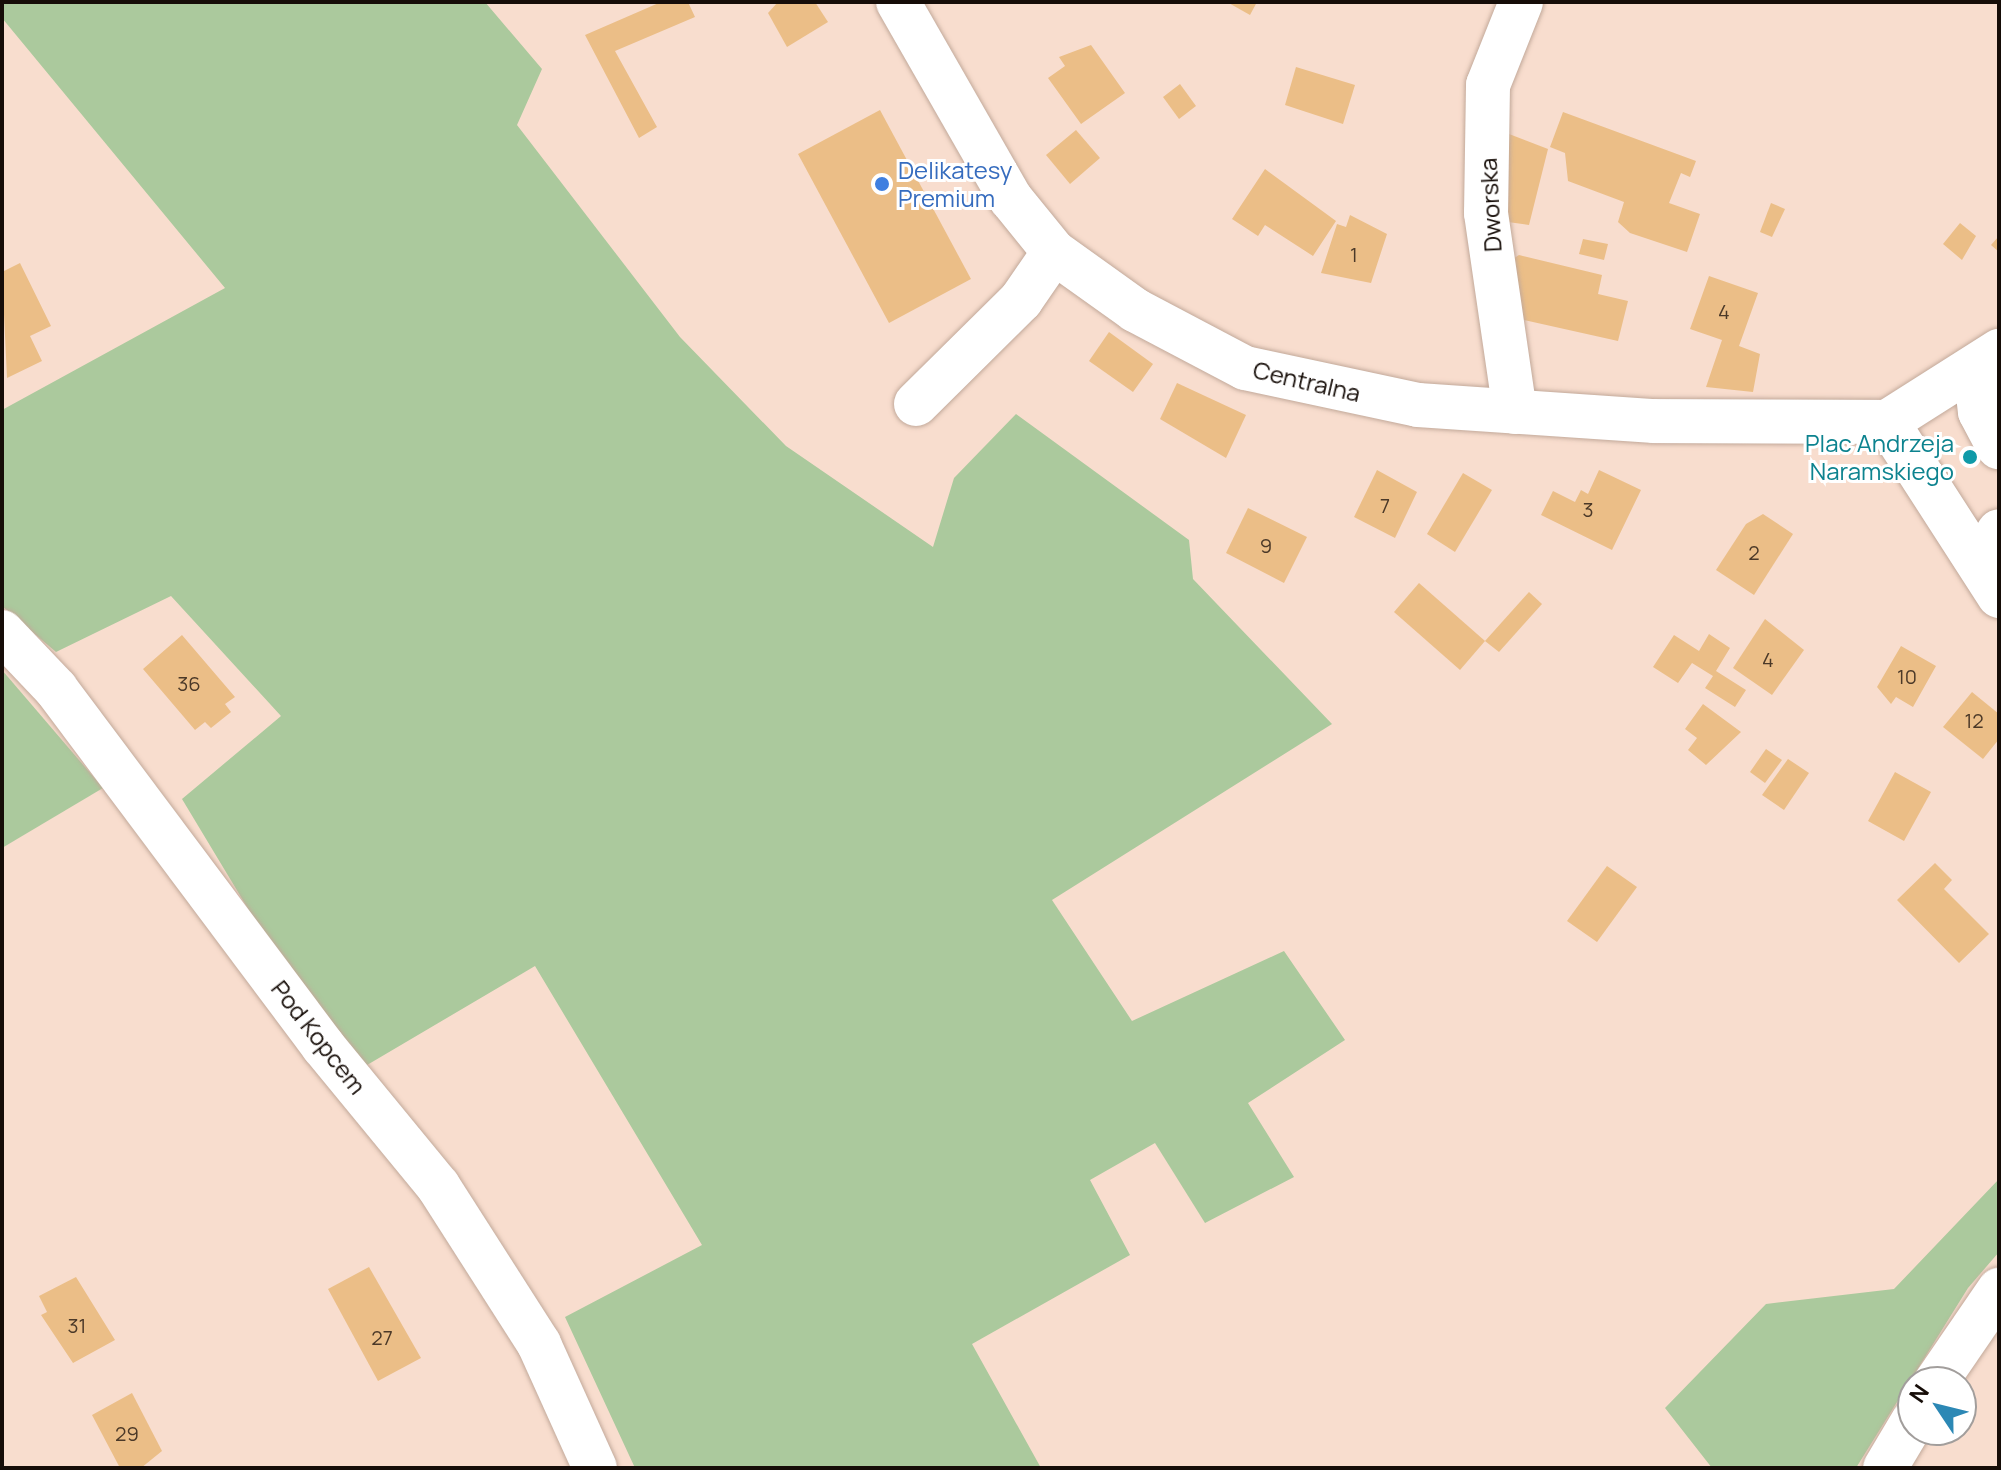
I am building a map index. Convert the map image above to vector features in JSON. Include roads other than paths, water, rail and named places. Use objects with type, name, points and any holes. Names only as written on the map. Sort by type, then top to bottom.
[{"type":"street","name":"Centralna","points":[[898,2],[1011,199],[1054,252],[1135,310],[1245,368],[1418,405],[1515,412],[1887,422]]},
{"type":"street","name":"Dworska","points":[[1515,412],[1486,213],[1488,85],[1521,2]]},
{"type":"street","points":[[916,404],[1021,300],[1054,252]]},
{"type":"street","points":[[1987,359],[1887,422],[1988,539],[1999,596]]},
{"type":"street","points":[[1987,359],[1980,412],[1999,447]]},
{"type":"street","name":"Pod Kopcem","points":[[2,632],[56,689],[323,1046],[438,1186],[539,1344],[595,1468]]},
{"type":"street","points":[[1947,1366],[1999,1290]]},
{"type":"street","points":[[1885,1468],[1898,1446]]},
{"type":"place","name":"Delikatesy Premium","points":[[882,184]]},
{"type":"place","name":"Plac Andrzeja Naramskiego","points":[[1970,457]]}]
